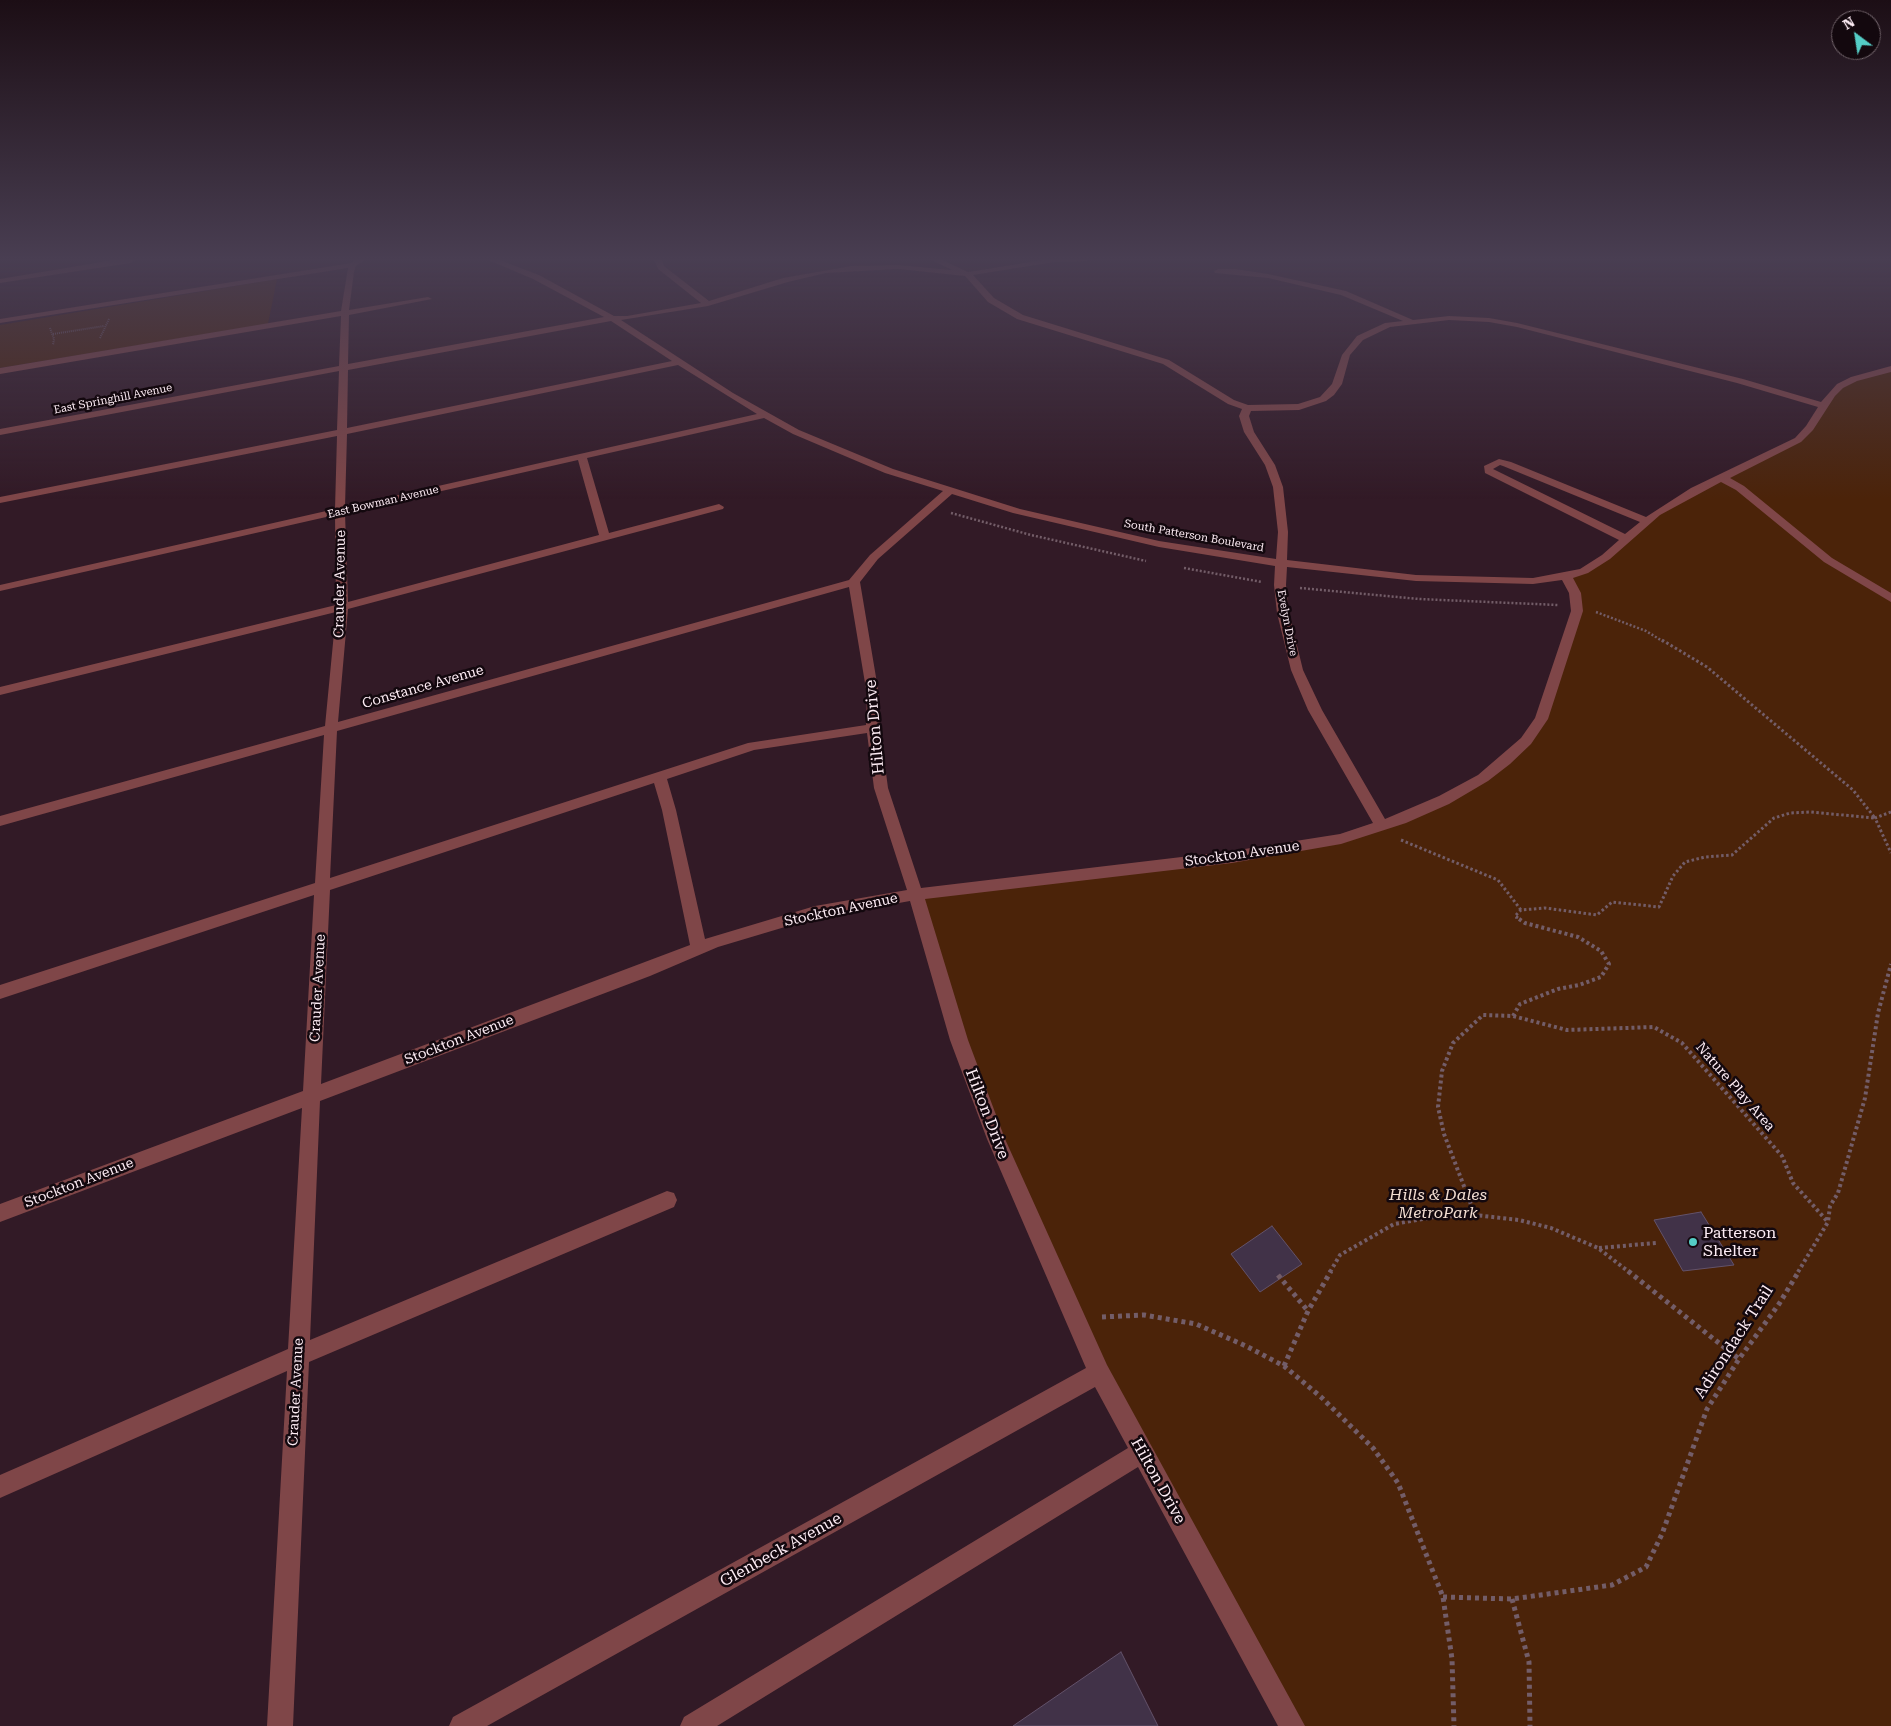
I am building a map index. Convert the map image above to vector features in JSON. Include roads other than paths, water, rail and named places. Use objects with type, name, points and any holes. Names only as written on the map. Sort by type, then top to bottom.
[{"type":"street","points":[[0,371],[199,338]]},
{"type":"street","name":"Crauder Avenue","points":[[280,1726],[297,1356],[324,888],[329,751],[342,607],[340,512],[345,338]]},
{"type":"street","name":"East Springhill Avenue","points":[[0,432],[508,338]]},
{"type":"street","name":"South Patterson Boulevard","points":[[642,338],[765,415],[830,448],[889,471],[949,491],[1093,530],[1159,544],[1280,562],[1433,579],[1532,581],[1566,576],[1584,571],[1606,557],[1647,521],[1695,490],[1785,448],[1798,440],[1810,428],[1831,394],[1847,382],[1873,372],[1891,369]]},
{"type":"street","points":[[1082,338],[1166,362],[1231,402],[1248,408],[1278,409],[1299,407],[1323,399],[1331,393],[1337,384],[1341,366],[1352,345],[1363,338]]},
{"type":"street","points":[[1567,338],[1740,381],[1824,406]]},
{"type":"street","points":[[0,500],[343,432],[679,362]]},
{"type":"street","name":"Evelyn Drive","points":[[1248,408],[1244,416],[1249,432],[1270,465],[1278,487],[1283,517],[1280,562],[1283,613],[1297,670],[1315,710],[1379,827]]},
{"type":"street","name":"East Bowman Avenue","points":[[0,588],[765,415]]},
{"type":"street","points":[[582,457],[605,537]]},
{"type":"street","points":[[1626,539],[1489,472],[1488,468],[1500,462],[1508,464],[1647,521]]},
{"type":"street","points":[[1722,477],[1740,488],[1828,560],[1891,598]]},
{"type":"street","points":[[854,582],[857,575],[874,557],[949,491]]},
{"type":"street","points":[[0,691],[342,607],[720,507]]},
{"type":"street","name":"Stockton Avenue","points":[[0,1213],[700,948],[744,932],[815,912],[916,895],[1105,870],[1232,858],[1341,839],[1379,827],[1444,800],[1483,778],[1526,741],[1541,719],[1561,664],[1577,611],[1575,593],[1566,576]]},
{"type":"street","name":"Constance Avenue","points":[[0,821],[854,582]]},
{"type":"street","name":"Hilton Drive","points":[[854,582],[874,695],[873,728],[881,788],[916,895],[959,1040],[996,1139],[1099,1373],[1292,1726]]},
{"type":"street","points":[[0,992],[324,888],[753,746],[873,728]]},
{"type":"street","points":[[659,777],[669,810],[700,948]]},
{"type":"street","points":[[0,1487],[297,1356],[667,1200]]},
{"type":"street","name":"Glenbeck Avenue","points":[[462,1726],[1099,1373]]},
{"type":"street","points":[[692,1726],[1142,1452]]},
{"type":"place","name":"Patterson Shelter","points":[[1693,1242]]},
{"type":"park label","name":"Hills & Dales MetroPark","points":[[1438,1204]]}]
